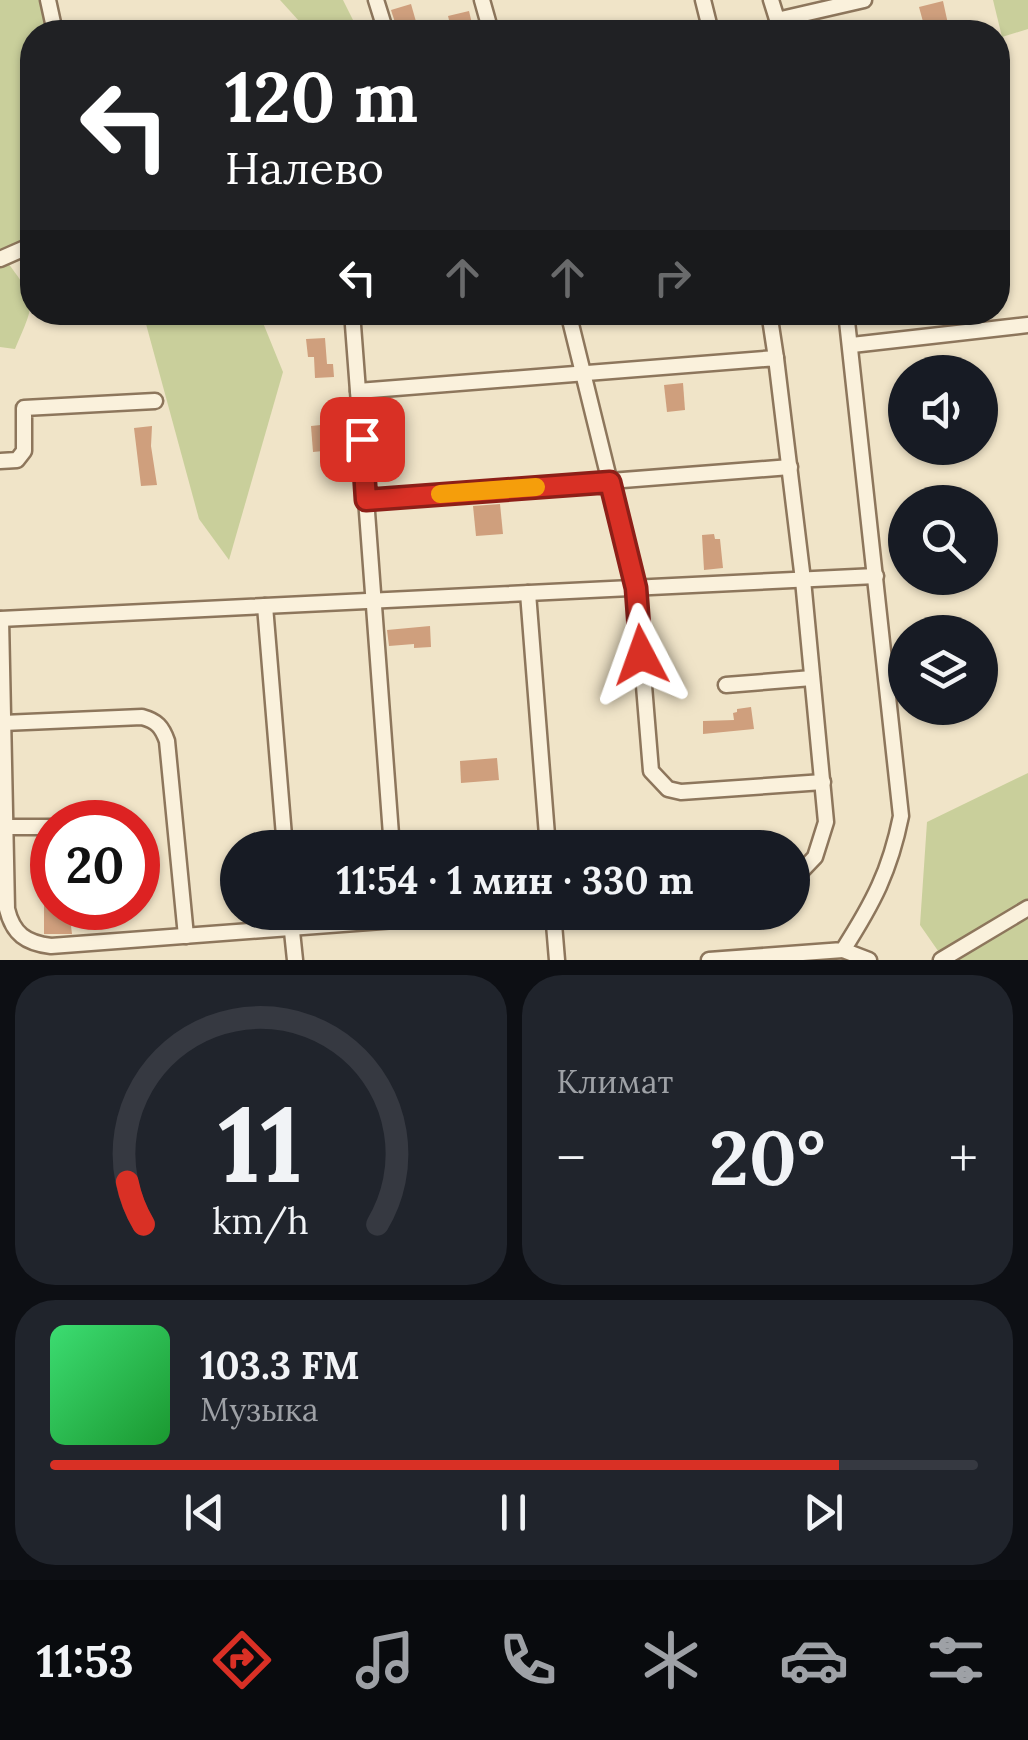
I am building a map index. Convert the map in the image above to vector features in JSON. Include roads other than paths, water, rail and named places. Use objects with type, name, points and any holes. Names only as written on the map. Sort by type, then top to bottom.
[{"type":"street","points":[[799,20],[864,0]]},
{"type":"street","points":[[353,325],[391,830]]},
{"type":"street","points":[[571,325],[636,588],[651,771],[659,782],[681,792],[823,782]]},
{"type":"street","points":[[771,325],[803,580],[826,822],[823,840],[810,862]]},
{"type":"street","points":[[843,950],[872,904],[893,858],[901,816],[848,325]]},
{"type":"street","points":[[852,345],[1028,325]]},
{"type":"street","points":[[358,391],[776,358]]},
{"type":"street","points":[[0,461],[17,460],[24,451],[24,408],[156,401]]},
{"type":"street","points":[[366,500],[790,467]]},
{"type":"street","points":[[225,930],[51,946],[22,938],[14,930],[7,909],[0,619],[876,576]]},
{"type":"street","points":[[528,593],[547,830]]},
{"type":"street","points":[[265,606],[284,830]]},
{"type":"street","points":[[726,686],[812,678]]},
{"type":"street","points":[[3,723],[142,718],[153,720],[162,728],[168,741],[186,936]]},
{"type":"street","points":[[5,828],[30,827]]},
{"type":"street","points":[[942,960],[1028,908]]},
{"type":"street","points":[[292,930],[295,960]]},
{"type":"street","points":[[554,930],[557,960]]},
{"type":"street","points":[[709,960],[843,950],[869,960]]}]
